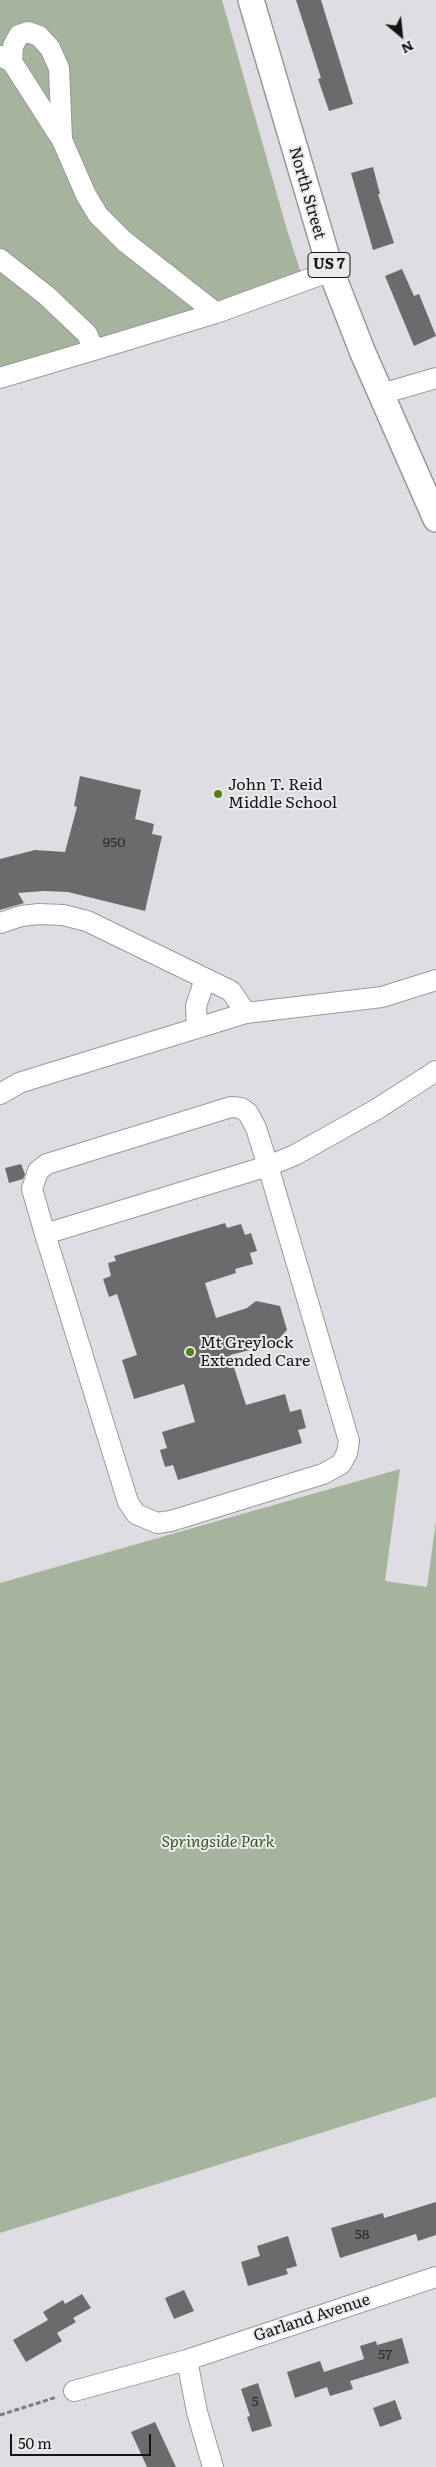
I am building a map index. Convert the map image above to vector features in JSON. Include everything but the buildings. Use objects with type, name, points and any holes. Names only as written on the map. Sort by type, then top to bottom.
[{"type":"main road","name":"North Street","points":[[251,0],[331,271],[381,394],[436,519]]},
{"type":"street","points":[[62,140],[59,68],[50,48],[39,36],[28,32],[19,35],[6,59],[62,140],[86,196],[98,215],[124,241],[216,313]]},
{"type":"street","points":[[0,259],[47,296],[87,334],[94,350]]},
{"type":"street","points":[[0,378],[216,313],[331,271]]},
{"type":"street","points":[[381,394],[436,378]]},
{"type":"street","points":[[0,923],[20,916],[39,914],[63,915],[87,921],[231,991],[246,1013]]},
{"type":"street","points":[[197,1027],[196,1006],[205,978]]},
{"type":"street","points":[[0,1094],[19,1083],[246,1013],[382,997],[436,980]]},
{"type":"street","points":[[45,1234],[268,1166],[323,1140],[436,1071]]},
{"type":"street","points":[[231,1107],[241,1108],[253,1120],[268,1166],[349,1441],[347,1454],[342,1464],[323,1474],[170,1521],[157,1523],[146,1520],[136,1514],[128,1502],[45,1234],[32,1189],[38,1171],[55,1160],[231,1107]]},
{"type":"street","name":"Garland Avenue","points":[[74,2392],[188,2360],[436,2277]]},
{"type":"street","points":[[188,2360],[197,2412],[213,2467]]},
{"type":"path","points":[[0,2415],[74,2392]]},
{"type":"green space","points":[[0,0],[222,0],[287,230],[304,282],[0,381]]},
{"type":"green space","name":"Springside Park","points":[[400,1469],[385,1581],[427,1587],[436,1521],[436,2097],[0,2233],[0,1583]]},
{"type":"place","name":"John T. Reid Middle School","points":[[218,794]]},
{"type":"place","name":"Mt Greylock Extended Care","points":[[190,1352]]}]
